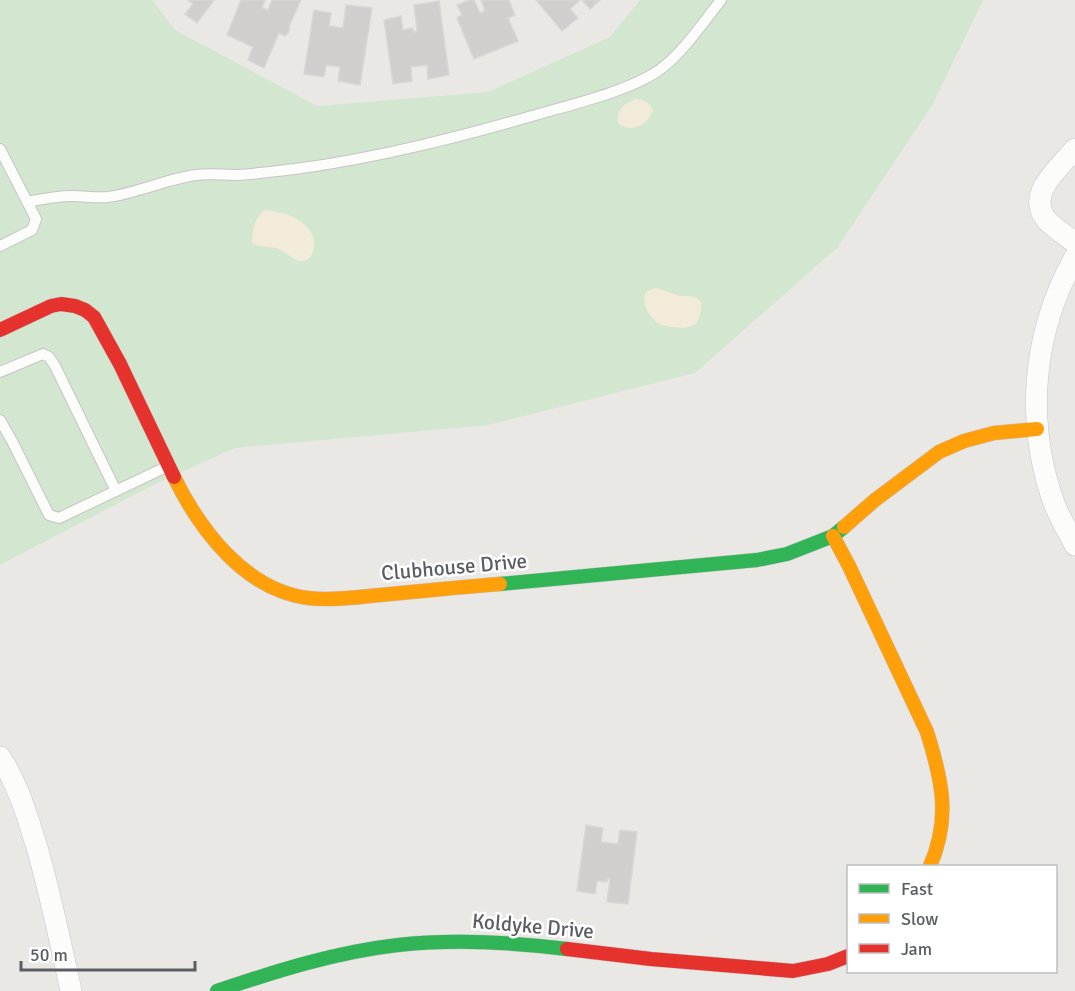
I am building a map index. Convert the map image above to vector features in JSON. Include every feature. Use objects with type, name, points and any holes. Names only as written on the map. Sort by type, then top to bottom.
[{"type":"street","points":[[1075,149],[1044,185],[1040,205],[1046,218],[1075,243]]},
{"type":"street","points":[[1075,258],[1056,298],[1044,335],[1039,360],[1037,405],[1039,451],[1045,477],[1055,506],[1075,544]]},
{"type":"street","name":"Clubhouse Drive","points":[[0,330],[51,306],[61,304],[75,306],[94,316],[120,363],[194,514],[205,530],[248,572],[278,589],[306,597],[334,599],[757,560],[787,554],[833,536],[875,500],[939,452],[964,441],[994,433],[1037,429]]},
{"type":"street","points":[[833,536],[927,732],[935,758],[944,811],[939,846],[931,865]]},
{"type":"street","points":[[0,757],[11,774],[25,808],[45,879],[71,991]]},
{"type":"street","name":"Koldyke Drive","points":[[217,991],[278,970],[349,953],[398,945],[458,941],[550,946],[651,959],[794,971],[816,968],[847,957]]},
{"type":"lane","points":[[27,202],[52,197],[109,197],[195,175],[214,173],[234,175],[297,168],[428,144],[486,129],[607,93],[655,73],[672,60],[721,0]]},
{"type":"lane","points":[[0,149],[36,219],[32,230],[0,246]]},
{"type":"lane","points":[[0,372],[43,354],[49,357],[116,491]]},
{"type":"lane","points":[[0,420],[49,515],[59,518],[169,465]]},
{"type":"green space","points":[[0,0],[152,0],[175,30],[317,106],[488,92],[610,37],[640,0],[983,0],[933,104],[838,247],[695,373],[488,425],[235,448],[159,482],[0,565]]},
{"type":"sand","points":[[636,99],[644,101],[653,110],[643,124],[628,128],[618,123],[620,110],[628,102]]},
{"type":"sand","points":[[265,210],[290,216],[308,228],[313,236],[314,246],[308,259],[299,261],[279,249],[252,243],[255,225]]},
{"type":"sand","points":[[657,288],[698,299],[701,302],[701,310],[695,324],[680,328],[655,321],[647,310],[644,298],[647,292]]},
{"type":"building","points":[[188,0],[214,0],[197,23],[185,14],[193,4]]},
{"type":"building","points":[[241,0],[265,0],[262,8],[268,10],[272,0],[301,0],[288,33],[285,36],[279,33],[264,68],[248,60],[253,47],[227,35]]},
{"type":"building","points":[[474,0],[480,13],[485,11],[481,0],[509,0],[515,15],[508,18],[518,41],[474,59],[457,18],[462,15],[457,5]]},
{"type":"building","points":[[536,0],[580,0],[570,9],[578,18],[562,31]]},
{"type":"building","points":[[582,0],[600,0],[590,9]]},
{"type":"building","points":[[439,1],[449,75],[428,79],[427,65],[411,67],[412,81],[393,84],[384,20],[401,16],[403,30],[412,28],[414,32],[417,31],[414,5]]},
{"type":"building","points":[[346,5],[372,8],[360,85],[338,81],[340,67],[326,65],[324,77],[304,74],[314,10],[331,13],[329,26],[343,28]]},
{"type":"building","points":[[586,825],[603,828],[601,842],[618,844],[620,830],[637,832],[628,904],[607,902],[610,879],[607,878],[607,882],[597,881],[595,894],[577,891]]},
{"type":"traffic: fast","points":[[500,584],[757,560],[787,554],[833,536],[844,527]]},
{"type":"traffic: fast","points":[[217,991],[329,957],[398,945],[482,942],[567,949]]},
{"type":"traffic: slow","points":[[844,527],[875,500],[939,452],[964,441],[994,433],[1037,429]]},
{"type":"traffic: slow","points":[[174,477],[197,517],[227,554],[264,583],[285,593],[308,598],[335,599],[500,584]]},
{"type":"traffic: slow","points":[[833,536],[927,732],[937,766],[942,799],[940,832],[930,865]]},
{"type":"traffic: jam","points":[[0,330],[51,306],[61,304],[75,306],[94,317],[120,364],[174,477]]},
{"type":"traffic: jam","points":[[567,949],[651,959],[793,971],[828,964],[847,956]]}]
